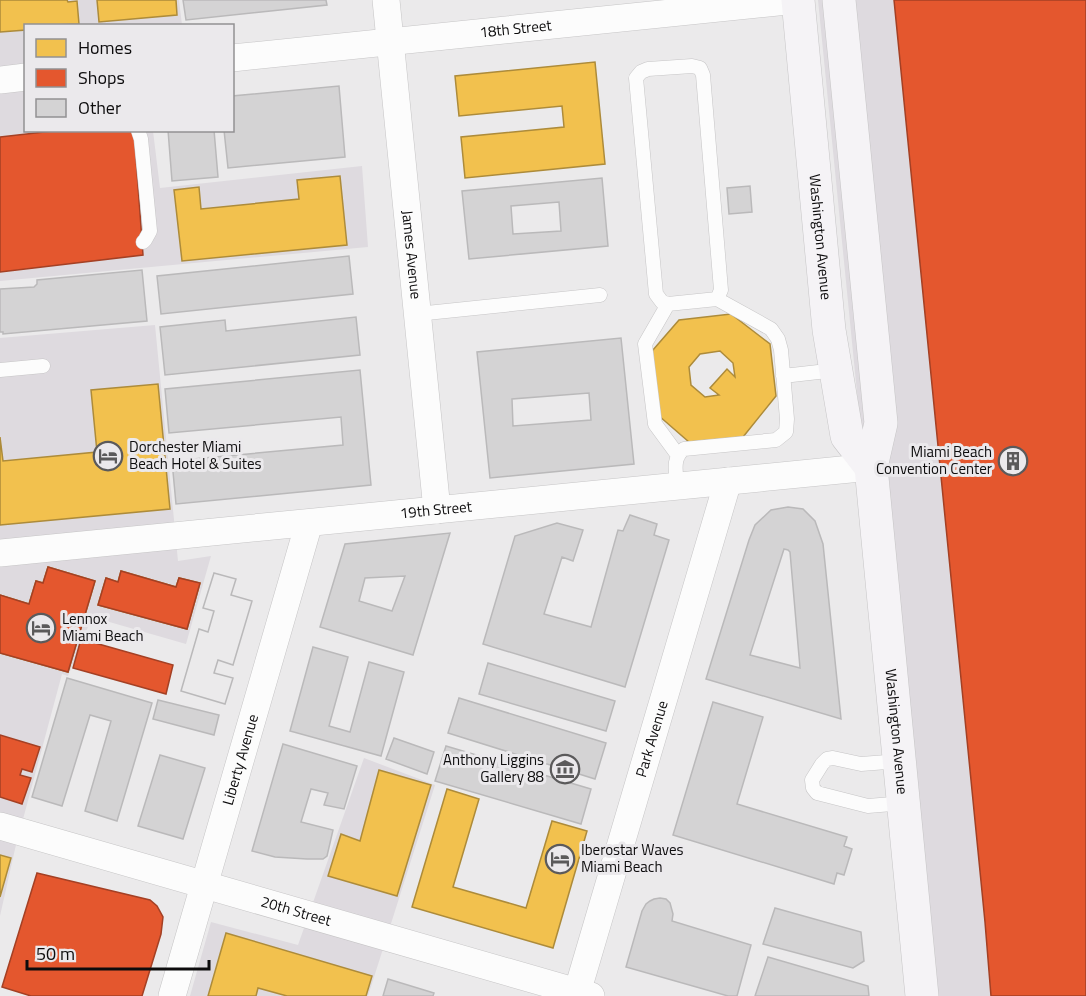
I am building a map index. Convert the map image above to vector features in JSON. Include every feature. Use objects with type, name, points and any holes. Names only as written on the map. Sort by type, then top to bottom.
[{"type":"main road","name":"Washington Avenue","points":[[798,0],[827,318],[847,436],[871,467]]},
{"type":"main road","name":"Washington Avenue","points":[[839,0],[881,423],[871,467],[922,996]]},
{"type":"street","name":"James Avenue","points":[[386,0],[436,510]]},
{"type":"street","name":"18th Street","points":[[234,58],[798,0]]},
{"type":"street","points":[[0,80],[24,77]]},
{"type":"street","name":"19th Street","points":[[0,553],[871,467]]},
{"type":"street","name":"Park Avenue","points":[[582,995],[728,481]]},
{"type":"street","name":"Liberty Avenue","points":[[172,996],[309,523]]},
{"type":"street","name":"20th Street","points":[[0,826],[582,995]]},
{"type":"lane","points":[[678,486],[675,462],[677,454],[684,449],[776,440],[786,432],[787,419],[782,350],[771,329],[717,299],[668,304],[662,302],[656,294],[636,78],[648,69],[692,66],[700,68],[703,75],[721,290],[717,299]]},
{"type":"lane","points":[[139,132],[150,231],[143,242]]},
{"type":"lane","points":[[417,314],[600,295]]},
{"type":"lane","points":[[668,304],[645,344],[655,424],[677,454]]},
{"type":"lane","points":[[0,370],[43,366]]},
{"type":"lane","points":[[783,376],[836,370]]},
{"type":"lane","points":[[900,761],[861,764],[833,758],[827,759],[812,780],[813,788],[817,793],[865,806],[904,803]]},
{"type":"shaded area","points":[[0,0],[179,0],[182,24],[24,24],[24,132],[153,132],[160,188],[362,166],[368,247],[0,281]]},
{"type":"shaded area","name":"Miami Beach Convention Center","points":[[818,0],[1086,0],[1086,996],[917,996]]},
{"type":"shaded area","points":[[155,325],[178,561],[211,556],[186,644],[92,617],[68,676],[62,674],[15,849],[0,916],[0,338]]},
{"type":"shaded area","points":[[364,758],[435,785],[368,996],[190,996],[211,922],[298,945]]},
{"type":"building: Homes","points":[[0,0],[77,1],[79,24],[24,24],[24,30],[0,32]]},
{"type":"building: Homes","points":[[97,0],[176,0],[177,15],[99,22]]},
{"type":"building: Homes","points":[[595,62],[605,164],[465,178],[461,137],[564,127],[562,106],[459,116],[455,76]]},
{"type":"building: Homes","points":[[340,176],[347,245],[182,261],[174,190],[199,187],[201,209],[299,199],[297,180]]},
{"type":"building: Homes","points":[[731,314],[770,344],[776,396],[743,437],[689,442],[651,409],[646,358],[679,320]],"holes":[[[720,351],[733,363],[735,377],[727,369],[710,388],[719,395],[705,397],[691,385],[689,367],[700,354]]]},
{"type":"building: Homes","name":"Dorchester Miami Beach Hotel & Suites","points":[[158,384],[170,509],[0,525],[0,437],[3,461],[97,452],[91,390]]},
{"type":"building: Homes","name":"Lennox Miami Beach","points":[[48,567],[95,581],[68,672],[0,653],[0,595],[29,604],[36,581],[43,583]]},
{"type":"building: Homes","name":"Lennox Miami Beach","points":[[121,571],[176,587],[179,578],[200,583],[187,629],[98,605],[106,578],[118,582]]},
{"type":"building: Homes","points":[[379,770],[431,785],[397,896],[328,876],[341,834],[360,841]]},
{"type":"building: Homes","name":"Iberostar Waves Miami Beach","points":[[447,789],[479,799],[453,887],[526,908],[552,821],[587,831],[553,948],[412,907]]},
{"type":"building: Homes","points":[[0,855],[11,858],[0,897]]},
{"type":"building: Homes","points":[[226,933],[372,976],[366,996],[287,996],[258,988],[256,996],[208,996]]},
{"type":"building: Shops","name":"Miami Beach Convention Center","points":[[894,0],[1086,0],[1086,996],[991,996]]},
{"type":"building: Shops","points":[[44,132],[134,132],[143,255],[0,272],[0,137]]},
{"type":"building: Shops","name":"Lennox Miami Beach","points":[[48,567],[95,581],[68,672],[0,653],[0,595],[29,604],[36,581],[43,583]]},
{"type":"building: Shops","name":"Lennox Miami Beach","points":[[48,567],[95,581],[68,672],[0,653],[0,595],[29,604],[36,581],[43,583]]},
{"type":"building: Shops","name":"Lennox Miami Beach","points":[[121,571],[176,587],[179,578],[200,583],[187,629],[98,605],[106,578],[118,582]]},
{"type":"building: Shops","name":"Lennox Miami Beach","points":[[121,571],[176,587],[179,578],[200,583],[187,629],[98,605],[106,578],[118,582]]},
{"type":"building: Shops","points":[[81,639],[173,665],[166,694],[73,668]]},
{"type":"building: Shops","points":[[0,735],[40,747],[32,772],[22,769],[20,775],[31,778],[22,804],[0,797]]},
{"type":"building: Shops","points":[[37,873],[150,900],[157,906],[163,917],[161,934],[142,996],[31,996],[2,987]]},
{"type":"building: Other","points":[[183,0],[326,0],[327,5],[186,20]]},
{"type":"building: Other","points":[[339,86],[345,157],[228,168],[224,132],[234,132],[234,96]]},
{"type":"building: Other","points":[[168,132],[214,132],[218,177],[172,181]]},
{"type":"building: Other","points":[[602,178],[608,246],[469,259],[462,191]],"holes":[[[559,202],[561,231],[513,234],[511,206]]]},
{"type":"building: Other","points":[[750,186],[752,212],[729,214],[727,188]]},
{"type":"building: Other","points":[[349,256],[353,294],[161,314],[157,276]]},
{"type":"building: Other","points":[[142,270],[147,321],[3,334],[0,332],[0,289],[34,287],[37,280]]},
{"type":"building: Other","points":[[356,317],[360,355],[165,375],[160,327],[225,320],[226,331]]},
{"type":"building: Other","points":[[621,338],[634,464],[490,478],[477,352]],"holes":[[[589,393],[591,420],[513,426],[512,399]]]},
{"type":"building: Other","points":[[360,370],[371,485],[176,504],[172,461],[343,445],[341,417],[169,433],[165,389]]},
{"type":"building: Other","points":[[788,507],[803,509],[815,521],[823,544],[841,719],[706,679],[749,540],[755,525],[771,510]],"holes":[[[784,549],[790,552],[800,668],[750,655]]]},
{"type":"building: Other","points":[[630,515],[657,524],[654,535],[669,540],[625,687],[483,644],[515,536],[557,523],[583,530],[573,561],[562,557],[544,614],[591,627],[618,530],[623,531]]},
{"type":"building: Other","points":[[450,533],[413,655],[320,627],[345,544]],"holes":[[[405,576],[392,611],[359,601],[365,578]]]},
{"type":"building: Other","points":[[214,573],[236,579],[231,595],[252,601],[233,665],[218,660],[214,673],[233,678],[225,704],[181,691],[199,629],[208,632],[214,611],[203,608]]},
{"type":"building: Other","points":[[214,573],[236,579],[231,595],[252,601],[233,665],[218,660],[214,673],[233,678],[225,704],[181,691],[199,629],[208,632],[214,611],[203,608]]},
{"type":"building: Other","points":[[313,647],[348,657],[329,726],[350,732],[369,662],[404,672],[381,756],[290,731]]},
{"type":"building: Other","points":[[488,663],[615,701],[606,731],[479,694]]},
{"type":"building: Other","points":[[67,678],[152,703],[117,821],[85,811],[111,721],[90,715],[62,806],[32,797]]},
{"type":"building: Other","points":[[459,698],[606,743],[595,779],[448,733]]},
{"type":"building: Other","points":[[158,700],[219,715],[214,735],[153,719]]},
{"type":"building: Other","points":[[713,702],[763,717],[737,804],[847,837],[844,846],[852,849],[844,875],[837,873],[834,884],[673,835]]},
{"type":"building: Other","points":[[394,738],[434,752],[427,774],[386,759]]},
{"type":"building: Other","points":[[283,744],[357,766],[344,809],[324,805],[328,793],[311,789],[301,822],[333,830],[327,856],[323,859],[275,857],[252,851]]},
{"type":"building: Other","points":[[446,746],[591,789],[581,824],[435,781]]},
{"type":"building: Other","points":[[160,755],[205,768],[183,839],[138,826]]},
{"type":"building: Other","points":[[660,898],[670,903],[672,921],[751,945],[737,996],[728,996],[626,967],[642,911],[650,901]]},
{"type":"building: Other","points":[[775,908],[861,932],[864,961],[853,968],[763,944]]},
{"type":"building: Other","points":[[768,957],[868,986],[869,996],[755,996]]},
{"type":"building: Other","points":[[388,979],[434,993],[433,996],[383,996]]},
{"type":"place","name":"Dorchester Miami Beach Hotel & Suites","points":[[108,456]]},
{"type":"place","name":"Miami Beach Convention Center","points":[[1013,461]]},
{"type":"place","name":"Lennox Miami Beach","points":[[41,628]]},
{"type":"place","name":"Anthony Liggins Gallery 88","points":[[565,769]]},
{"type":"place","name":"Iberostar Waves Miami Beach","points":[[560,859]]}]
